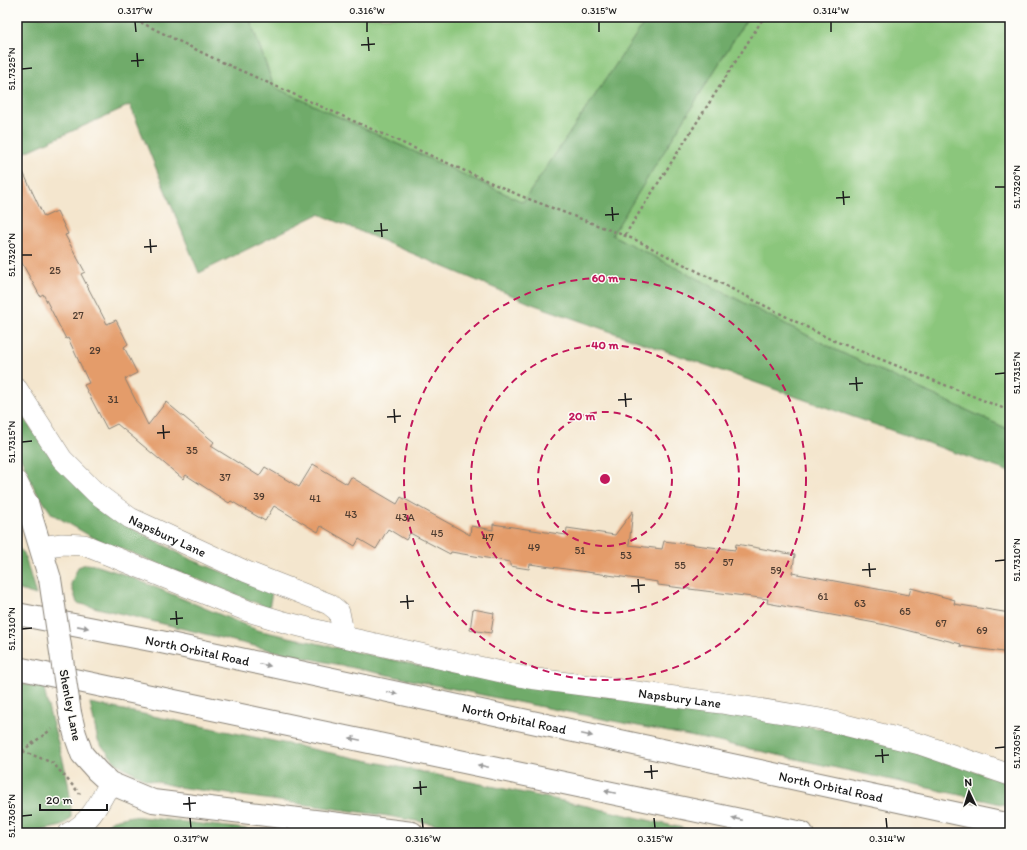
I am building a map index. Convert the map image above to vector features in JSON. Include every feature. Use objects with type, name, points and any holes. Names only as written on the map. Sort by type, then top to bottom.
[{"type":"main road","name":"Shenley Lane","points":[[22,504],[41,547],[50,580],[70,713],[75,734],[82,754],[110,783],[153,801],[412,833]]},
{"type":"main road","name":"North Orbital Road","points":[[17,614],[161,642],[1010,825]]},
{"type":"main road","points":[[17,668],[802,833]]},
{"type":"street","name":"Napsbury Lane","points":[[17,389],[62,459],[96,493],[130,518],[247,572],[329,604],[339,612],[344,637]]},
{"type":"street","points":[[17,482],[22,504]]},
{"type":"street","name":"Napsbury Lane","points":[[41,547],[73,544],[90,547],[248,611],[284,622],[344,637],[529,678],[721,703],[822,719],[920,744],[1010,775]]},
{"type":"street","points":[[68,833],[80,827],[95,811],[110,783]]},
{"type":"path","points":[[130,17],[215,59],[514,193],[625,235],[830,339],[1010,412]]},
{"type":"path","points":[[625,235],[764,17]]},
{"type":"path","points":[[22,751],[70,713]]},
{"type":"path","points":[[17,749],[52,763],[95,811]]},
{"type":"green space","points":[[17,17],[249,17],[274,87],[523,202],[648,17],[748,17],[612,235],[840,352],[1010,430],[1010,472],[532,304],[319,214],[199,273],[130,105],[17,156]]},
{"type":"green space","points":[[249,17],[648,17],[523,202],[274,87]]},
{"type":"green space","points":[[748,17],[1010,17],[1010,430],[840,352],[612,235]]},
{"type":"green space","points":[[17,408],[59,468],[107,515],[190,559],[272,592],[269,608],[92,537],[52,514],[35,490],[17,449]]},
{"type":"green space","points":[[17,547],[24,553],[36,595],[17,589]]},
{"type":"green space","points":[[86,564],[95,565],[126,575],[257,630],[443,671],[526,686],[753,715],[856,736],[956,764],[1010,784],[1010,806],[714,741],[492,697],[283,653],[77,603],[71,584],[78,567]]},
{"type":"green space","points":[[17,683],[44,688],[65,769],[70,801],[71,818],[62,826],[30,833],[17,833]]},
{"type":"green space","points":[[90,703],[587,806],[704,833],[483,833],[388,816],[178,787],[145,779],[116,763],[98,741]]},
{"type":"green space","points":[[132,816],[280,833],[94,833],[113,820]]},
{"type":"building","points":[[17,159],[44,217],[57,211],[68,234],[65,235],[85,272],[81,274],[107,324],[116,320],[128,344],[124,347],[137,373],[125,379],[148,425],[166,402],[214,442],[211,446],[259,476],[265,467],[299,487],[313,464],[347,484],[351,477],[397,504],[401,497],[470,535],[471,526],[493,530],[493,524],[566,535],[567,528],[615,535],[633,511],[629,545],[662,549],[664,541],[735,550],[736,544],[753,547],[795,555],[792,573],[909,595],[911,588],[955,600],[954,604],[1010,613],[1010,653],[960,646],[961,644],[886,625],[767,603],[768,599],[658,585],[658,582],[530,564],[529,569],[510,566],[510,562],[451,552],[450,554],[410,533],[406,540],[388,529],[376,549],[359,539],[355,546],[321,526],[318,532],[274,506],[265,521],[231,501],[229,503],[186,475],[183,479],[117,424],[107,429],[84,385],[89,383],[68,338],[66,339],[43,294],[40,296],[17,254]]},
{"type":"building","points":[[473,609],[494,613],[491,633],[470,630]]}]
